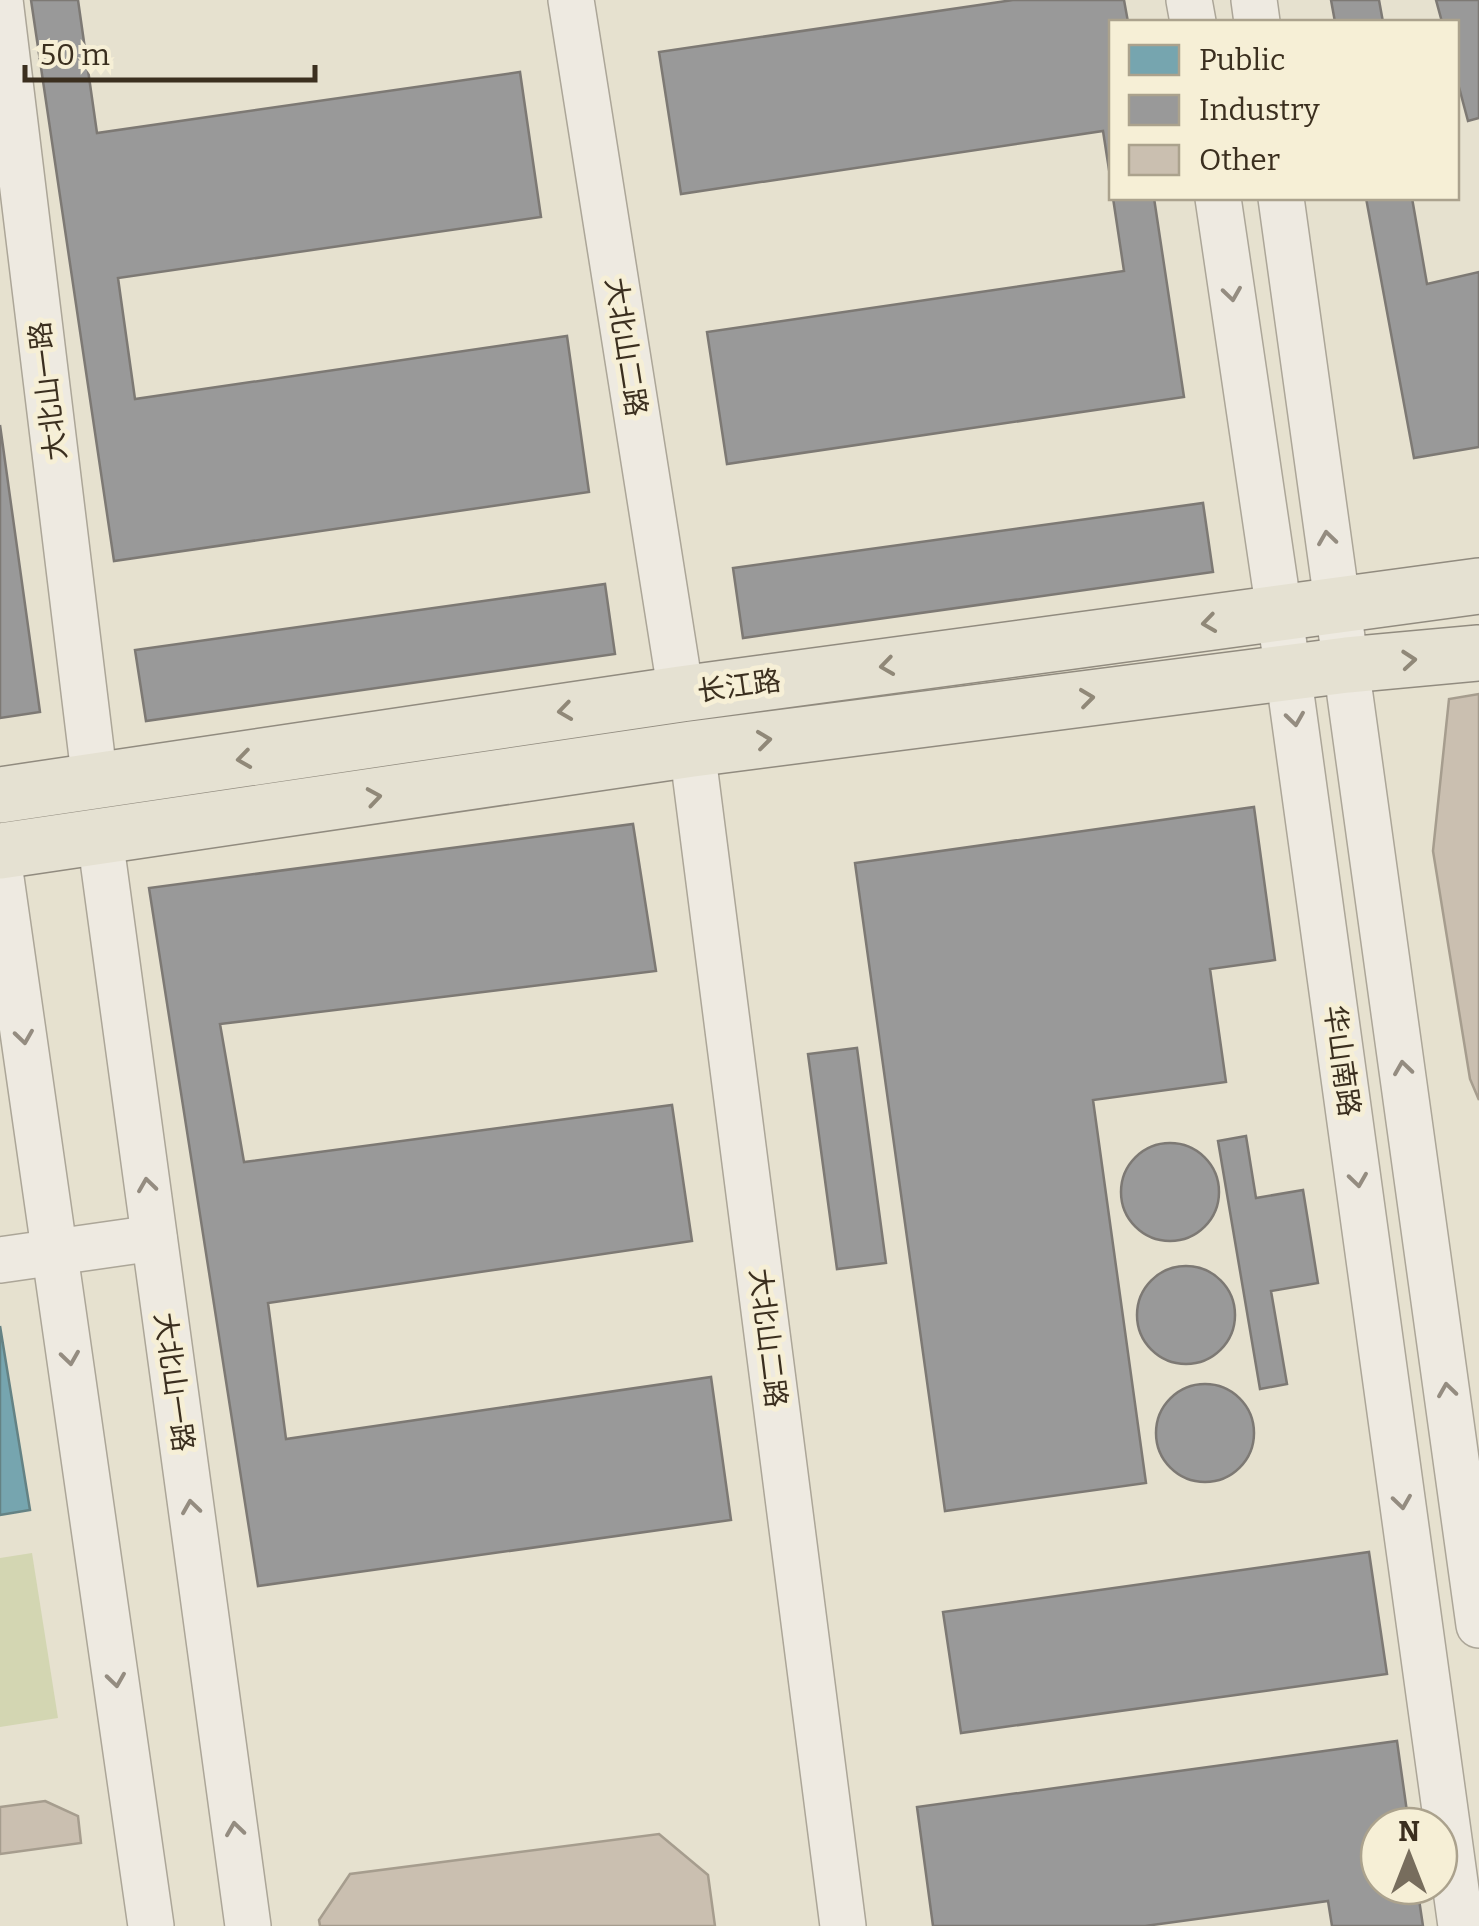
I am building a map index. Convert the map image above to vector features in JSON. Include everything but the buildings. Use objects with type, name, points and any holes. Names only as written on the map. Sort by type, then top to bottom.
[{"type":"main road","name":"长江路","points":[[0,795],[680,694],[1479,586]]},
{"type":"main road","name":"长江路","points":[[0,851],[692,750],[1347,664],[1479,652]]},
{"type":"street","name":"大北山一路","points":[[0,0],[95,782]]},
{"type":"street","name":"大北山二路","points":[[571,0],[680,694]]},
{"type":"street","name":"华山南路","points":[[1218,200],[1288,672],[1461,1926]]},
{"type":"street","points":[[1281,200],[1479,1625]]},
{"type":"street","name":"大北山二路","points":[[692,750],[843,1926]]},
{"type":"street","name":"大北山一路","points":[[100,838],[248,1926]]},
{"type":"street","points":[[0,871],[151,1926]]},
{"type":"street","points":[[0,1260],[154,1238]]},
{"type":"green space","points":[[32,1553],[58,1718],[0,1727],[0,1558]]}]
